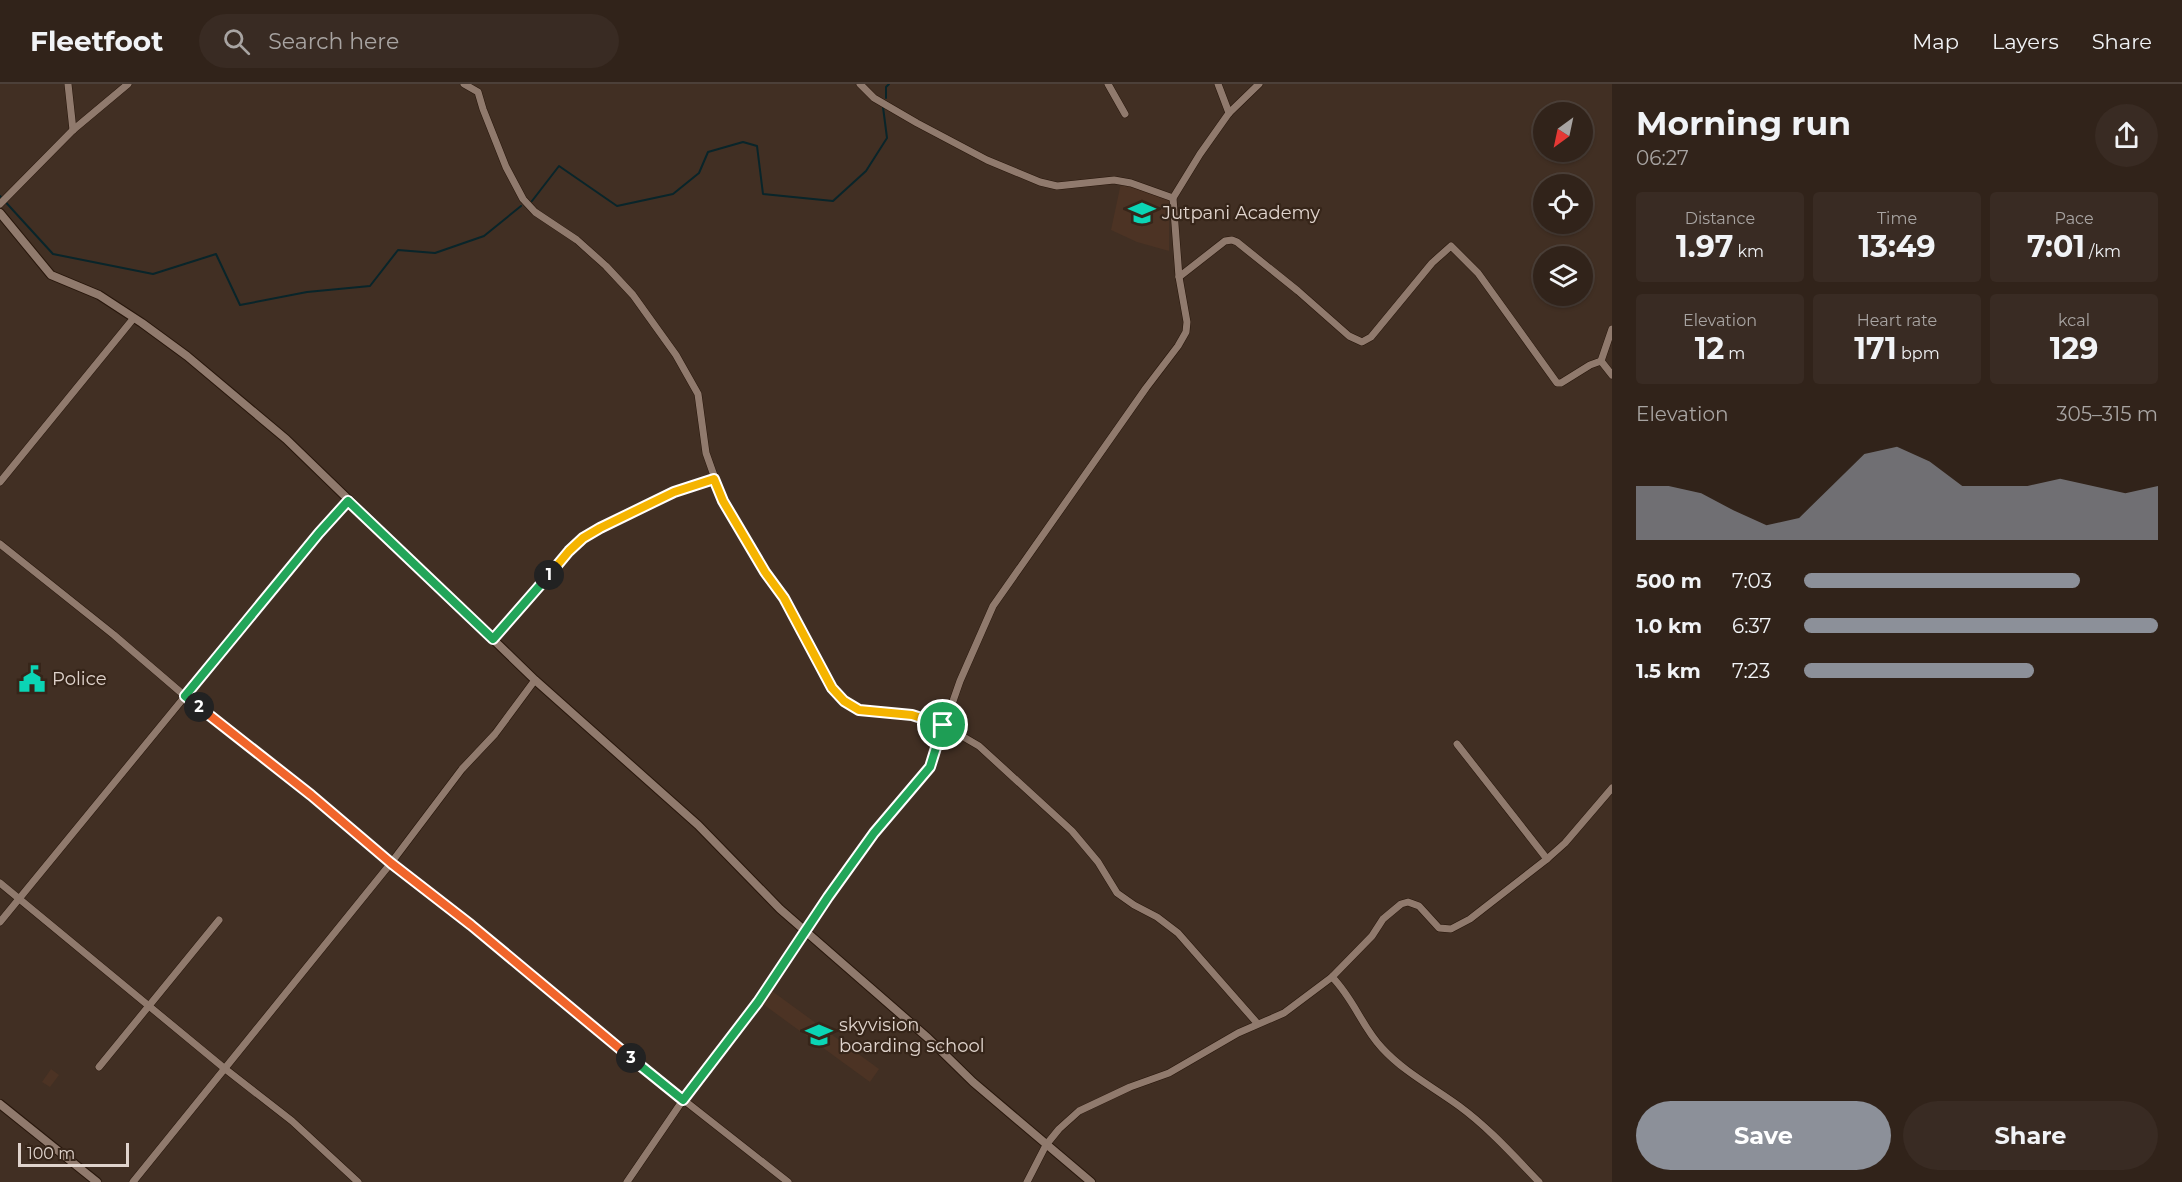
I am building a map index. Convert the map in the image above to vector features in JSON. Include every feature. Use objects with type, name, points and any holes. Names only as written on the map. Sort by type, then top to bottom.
[{"type":"street","points":[[68,84],[73,130]]},
{"type":"street","points":[[0,204],[73,130],[128,84]]},
{"type":"street","points":[[464,84],[478,92],[506,167],[523,200],[535,212],[577,240],[606,266],[633,296],[676,355],[698,394],[706,453],[723,501],[765,572],[784,598],[832,688],[844,701],[859,710],[912,715],[943,725],[979,746],[1072,831],[1098,862],[1117,892],[1178,933],[1257,1023]]},
{"type":"street","points":[[860,84],[874,99],[917,123],[987,160],[1040,182],[1057,186],[1114,180],[1131,183],[1173,198]]},
{"type":"street","points":[[1108,84],[1125,114]]},
{"type":"street","points":[[1218,84],[1229,113]]},
{"type":"street","points":[[627,1182],[683,1100],[758,1002],[874,833],[930,767],[960,681],[993,606],[1178,346],[1186,332],[1187,322],[1179,277],[1173,198],[1229,113],[1259,84]]},
{"type":"street","points":[[0,213],[51,274],[99,295],[187,356],[286,439],[535,680],[698,825],[780,909],[928,1038],[973,1082],[1091,1182]]},
{"type":"street","points":[[1179,277],[1225,241],[1232,240],[1298,291],[1349,336],[1362,342],[1371,337],[1425,271],[1451,246],[1478,273],[1557,383],[1601,361]]},
{"type":"street","points":[[0,482],[134,319]]},
{"type":"street","points":[[1601,361],[1612,329]]},
{"type":"street","points":[[1601,361],[1612,375]]},
{"type":"street","points":[[493,639],[569,551],[583,538],[674,492],[714,479]]},
{"type":"street","points":[[0,922],[319,533],[348,501]]},
{"type":"street","points":[[0,544],[114,635],[185,696],[311,795],[391,863],[471,925],[683,1100],[788,1182]]},
{"type":"street","points":[[133,1182],[391,863],[462,770],[495,734],[535,680]]},
{"type":"street","points":[[1457,744],[1547,859]]},
{"type":"street","points":[[1027,1182],[1046,1145],[1059,1129],[1079,1111],[1169,1073],[1257,1023],[1284,1013],[1332,977],[1372,936],[1383,919],[1401,904],[1408,902],[1419,906],[1439,927],[1451,929],[1470,919],[1565,843],[1612,788]]},
{"type":"street","points":[[0,883],[224,1068],[292,1121],[358,1182]]},
{"type":"street","points":[[99,1067],[219,920]]},
{"type":"street","points":[[1332,977],[1349,996],[1372,1036],[1382,1048],[1492,1133],[1539,1182]]},
{"type":"street","points":[[0,1104],[97,1182]]},
{"type":"shaded area","name":"Jutpani Academy","points":[[1121,183],[1169,198],[1169,251],[1137,242],[1111,230]]},
{"type":"shaded area","name":"skyvision boarding school","points":[[765,986],[879,1069],[870,1082],[756,999]]},
{"type":"shaded area","points":[[51,1069],[59,1075],[50,1087],[42,1082]]},
{"type":"waterway","points":[[886,98],[886,87],[889,84]]},
{"type":"waterway","points":[[532,201],[559,166],[617,206],[673,194],[699,173],[708,152],[743,142],[757,146],[763,194],[833,201],[866,171],[887,138],[883,107]]},
{"type":"waterway","points":[[0,196],[53,254],[153,274],[216,254],[240,305],[307,292],[370,286],[398,250],[435,253],[484,236],[521,206]]},
{"type":"place","name":"Jutpani Academy","points":[[1142,213]]},
{"type":"place","name":"Police","points":[[32,679]]},
{"type":"place","name":"skyvision boarding school","points":[[819,1035]]},
{"type":"route","points":[[714,479],[723,501],[765,572],[784,598],[832,688],[844,701],[859,710],[912,715],[943,725],[930,767],[874,833],[845,872],[758,1002],[683,1100],[471,925],[391,863],[311,795],[185,696],[348,501],[493,639],[569,551],[583,538],[674,492],[714,479]]}]
